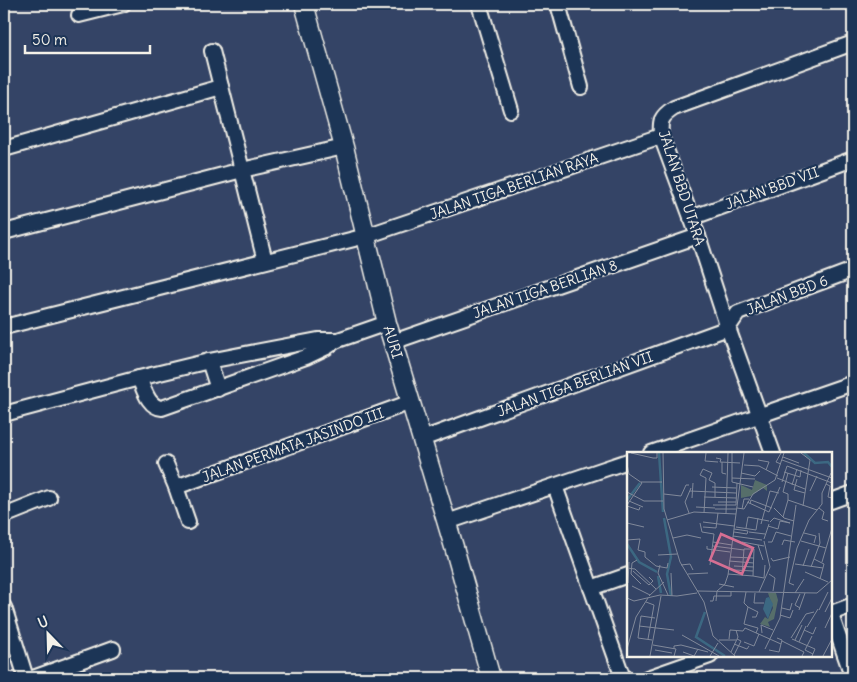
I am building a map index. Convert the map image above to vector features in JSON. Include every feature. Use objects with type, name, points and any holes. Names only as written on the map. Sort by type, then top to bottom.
[{"type":"street","points":[[79,15],[123,4]]},
{"type":"street","name":"AURI","points":[[304,4],[344,147],[387,323],[491,678]]},
{"type":"street","points":[[479,4],[511,110]]},
{"type":"street","points":[[558,4],[581,87]]},
{"type":"street","name":"JALAN BBD UTARA","points":[[772,452],[662,136],[662,117],[674,108],[853,44]]},
{"type":"street","points":[[212,51],[265,261]]},
{"type":"street","points":[[4,149],[221,87]]},
{"type":"street","name":"JALAN TIGA BERLIAN RAYA","points":[[4,327],[366,236],[662,136]]},
{"type":"street","points":[[4,232],[242,170],[344,147]]},
{"type":"street","name":"JALAN BBD VII","points":[[691,218],[853,159]]},
{"type":"street","name":"JALAN TIGA BERLIAN 8","points":[[393,342],[698,236]]},
{"type":"street","name":"JALAN BBD 6","points":[[728,328],[738,314],[853,270]]},
{"type":"street","points":[[139,378],[149,401],[155,407],[162,408],[306,357],[338,340],[387,323]]},
{"type":"street","name":"JALAN TIGA BERLIAN VII","points":[[422,439],[728,328]]},
{"type":"street","points":[[4,414],[209,361],[318,340],[338,340]]},
{"type":"street","points":[[209,361],[218,388]]},
{"type":"street","points":[[655,452],[853,383]]},
{"type":"street","name":"JALAN PERMATA JASINDO III","points":[[176,487],[411,402]]},
{"type":"street","points":[[446,522],[627,461]]},
{"type":"street","points":[[166,464],[188,522]]},
{"type":"street","points":[[555,486],[623,678]]},
{"type":"street","points":[[832,501],[853,493]]},
{"type":"street","points":[[4,516],[49,498]]},
{"type":"street","points":[[591,588],[627,574]]},
{"type":"street","points":[[832,614],[853,605]]},
{"type":"street","points":[[4,607],[26,678]]},
{"type":"street","points":[[832,617],[853,678]]},
{"type":"street","points":[[34,678],[113,649]]},
{"type":"street","points":[[647,678],[707,657]]}]
